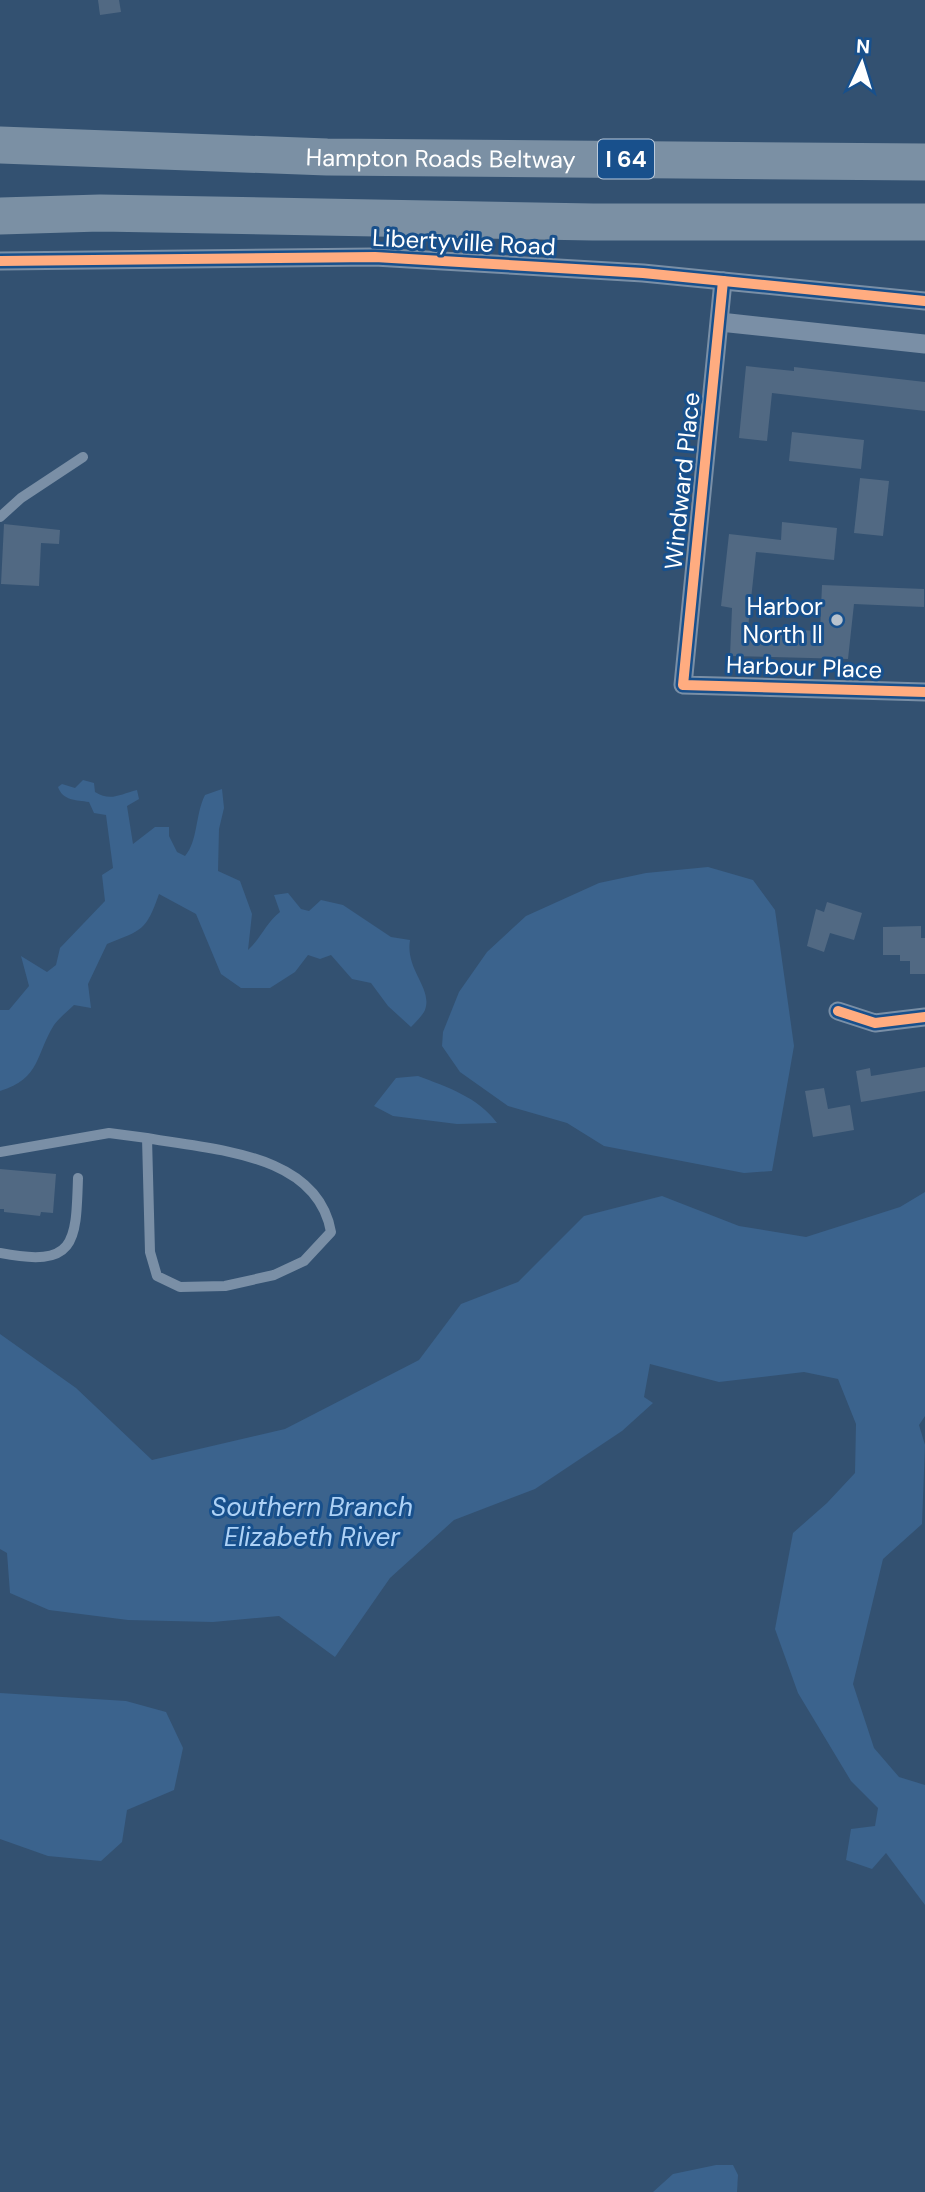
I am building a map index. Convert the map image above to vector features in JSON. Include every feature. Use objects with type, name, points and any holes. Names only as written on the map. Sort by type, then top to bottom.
[{"type":"highway","name":"Hampton Roads Beltway","points":[[0,145],[327,157],[925,162]]},
{"type":"highway","points":[[0,163],[236,168],[327,157]]},
{"type":"highway","points":[[0,201],[100,213]]},
{"type":"highway","points":[[0,216],[100,213],[593,222],[925,222]]},
{"type":"street","name":"Libertyville Road","points":[[0,261],[375,257],[643,273],[925,301]]},
{"type":"street","name":"Windward Place","points":[[682,685],[723,281]]},
{"type":"street","points":[[720,322],[925,344]]},
{"type":"street","name":"Harbour Place","points":[[682,685],[925,692]]},
{"type":"street","points":[[838,1011],[875,1023],[925,1017]]},
{"type":"lane","points":[[0,517],[21,498],[83,457]]},
{"type":"lane","points":[[0,1152],[109,1133],[147,1138],[264,1161],[308,1185],[328,1216],[331,1232],[303,1261],[274,1275],[225,1286],[180,1287],[157,1276],[150,1252],[147,1138]]},
{"type":"lane","points":[[0,1252],[40,1257],[57,1254],[71,1242],[76,1227],[78,1178]]},
{"type":"water","points":[[83,780],[94,783],[95,792],[106,796],[137,790],[139,799],[127,806],[133,844],[155,827],[169,827],[169,836],[177,852],[185,856],[192,843],[205,795],[222,789],[224,808],[219,829],[218,871],[240,881],[252,914],[248,950],[280,912],[274,895],[288,893],[301,909],[309,911],[321,900],[343,905],[391,937],[410,940],[411,960],[425,994],[423,1014],[411,1027],[388,1006],[371,983],[352,979],[331,955],[320,959],[308,955],[295,972],[270,988],[241,988],[221,974],[196,914],[159,894],[141,928],[107,944],[88,984],[91,1008],[74,1005],[54,1025],[30,1072],[23,1080],[0,1091],[0,1010],[9,1010],[29,986],[21,956],[47,972],[56,965],[60,948],[105,901],[102,875],[113,868],[106,815],[94,813],[89,802],[63,795],[58,787],[62,784],[75,788]]},
{"type":"water","points":[[708,867],[753,880],[775,910],[794,1046],[772,1171],[744,1173],[604,1146],[567,1123],[508,1106],[460,1072],[442,1046],[443,1032],[459,992],[487,952],[526,916],[599,883],[646,873]]},
{"type":"water","points":[[418,1076],[471,1100],[481,1106],[497,1123],[457,1124],[393,1116],[374,1106],[396,1078]]},
{"type":"water","name":"Southern Branch Elizabeth River","points":[[925,1192],[925,1416],[919,1425],[925,1445],[922,1524],[883,1559],[853,1684],[874,1748],[899,1777],[925,1785],[925,1905],[886,1853],[872,1869],[846,1860],[851,1829],[875,1826],[878,1808],[851,1781],[798,1693],[775,1629],[793,1533],[855,1473],[856,1424],[838,1379],[804,1372],[719,1382],[650,1364],[644,1397],[653,1403],[622,1431],[535,1489],[454,1520],[390,1578],[335,1657],[279,1616],[213,1622],[128,1620],[49,1610],[10,1593],[7,1553],[0,1549],[0,1334],[76,1388],[152,1460],[285,1429],[419,1360],[461,1304],[518,1282],[584,1216],[662,1196],[739,1226],[806,1237],[900,1207]]},
{"type":"water","points":[[0,1693],[126,1701],[166,1712],[183,1748],[174,1790],[127,1810],[122,1842],[101,1861],[48,1856],[0,1839]]},
{"type":"water","points":[[716,2165],[733,2165],[738,2175],[737,2192],[653,2192],[673,2174]]},
{"type":"building","points":[[98,0],[119,0],[121,12],[100,15]]},
{"type":"building","points":[[746,366],[794,371],[794,367],[925,382],[925,411],[772,393],[767,441],[739,438]]},
{"type":"building","points":[[792,432],[864,440],[861,469],[789,461]]},
{"type":"building","points":[[860,478],[889,481],[883,536],[854,533]]},
{"type":"building","points":[[782,522],[837,528],[834,560],[756,552],[748,628],[820,631],[822,585],[924,589],[924,607],[854,604],[848,659],[730,656],[732,608],[721,606],[729,534],[781,540]]},
{"type":"building","points":[[4,524],[60,530],[59,544],[41,543],[39,586],[1,584]]},
{"type":"building","points":[[827,902],[862,913],[854,940],[830,933],[824,952],[807,946],[816,909],[824,912]]},
{"type":"building","points":[[921,926],[921,938],[925,938],[925,974],[910,974],[910,961],[900,961],[900,955],[883,955],[883,927]]},
{"type":"building","points":[[925,1067],[925,1091],[861,1102],[856,1071],[870,1068],[871,1076]]},
{"type":"building","points":[[824,1088],[828,1109],[850,1105],[854,1130],[813,1137],[805,1091]]},
{"type":"building","points":[[0,1169],[56,1174],[53,1213],[41,1212],[40,1216],[4,1212],[4,1209],[0,1209]]},
{"type":"cycle path","points":[[0,261],[375,257],[643,273],[925,301]]},
{"type":"cycle path","points":[[723,281],[683,685],[925,692]]},
{"type":"cycle path","points":[[838,1011],[875,1023],[925,1017]]},
{"type":"place","name":"Harbor North II","points":[[837,620]]}]
